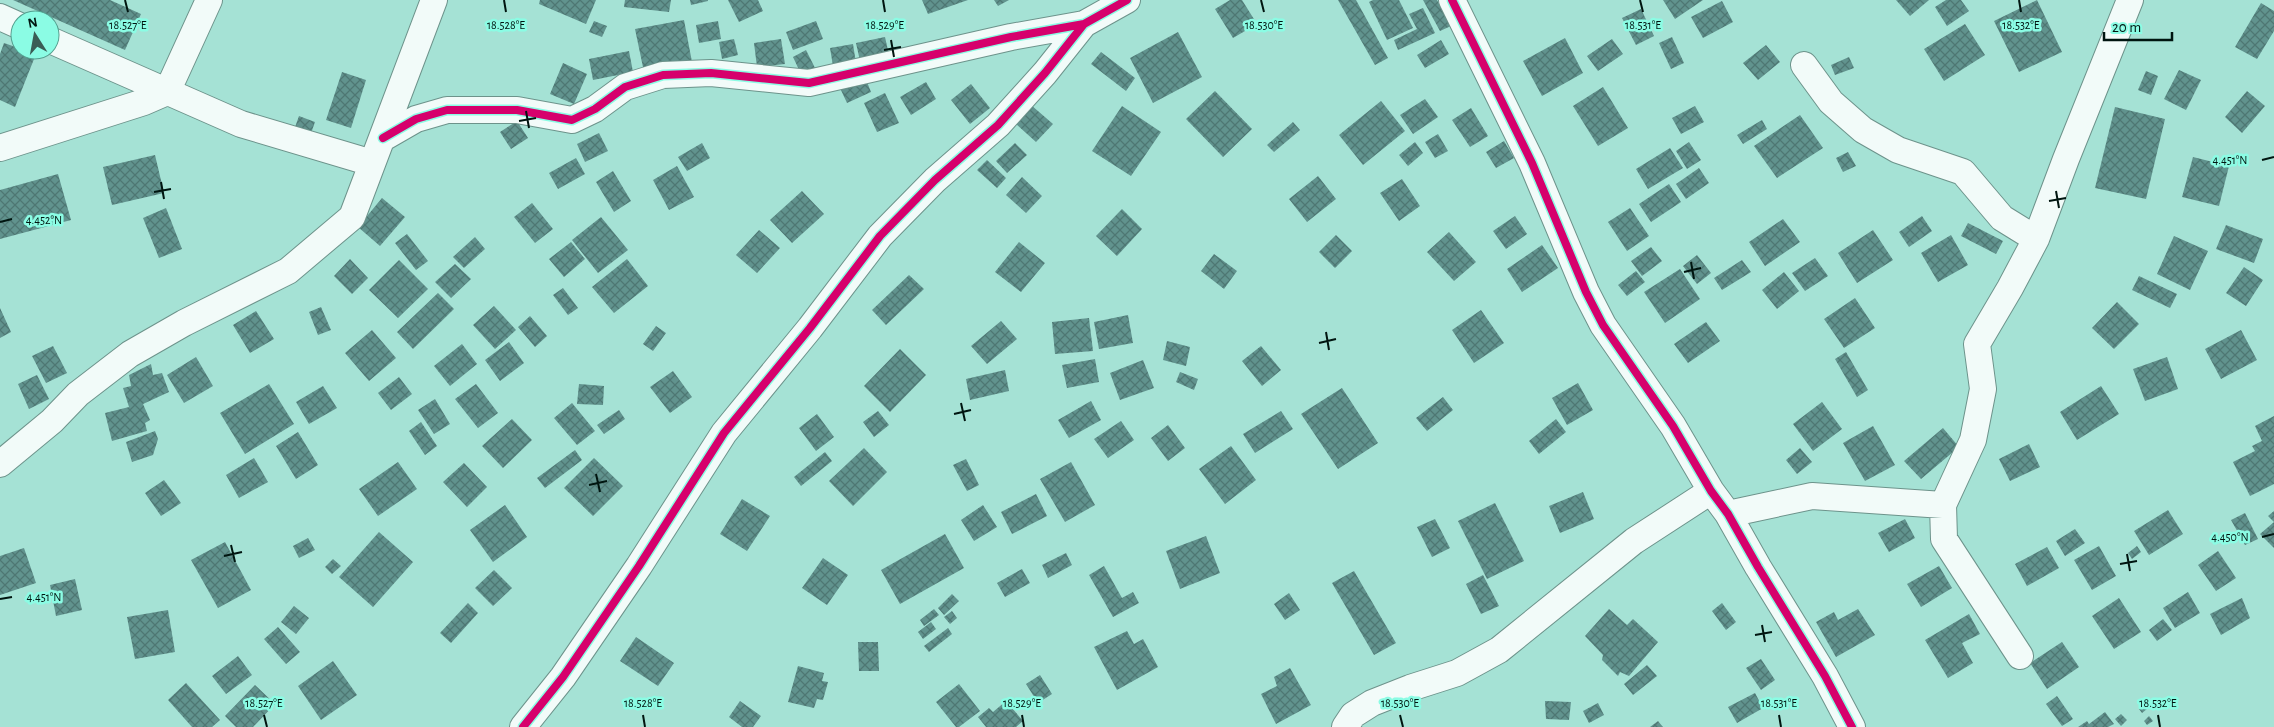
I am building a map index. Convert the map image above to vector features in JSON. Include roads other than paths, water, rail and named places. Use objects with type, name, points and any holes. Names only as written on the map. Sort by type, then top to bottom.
[{"type":"street","points":[[0,148],[144,102],[167,92],[209,0]]},
{"type":"street","points":[[0,464],[52,421],[78,394],[130,354],[184,323],[288,271],[318,248],[352,217],[434,0]]},
{"type":"street","points":[[383,138],[416,119],[447,110],[517,110],[572,120],[595,109],[625,87],[663,75],[711,73],[809,83],[1011,38],[1084,24],[1128,0]]},
{"type":"street","points":[[1452,0],[1532,163],[1586,292],[1603,325],[1673,426],[1711,491],[1728,514],[1852,727]]},
{"type":"street","points":[[2020,656],[1944,539],[1943,505],[1973,440],[1983,389],[1977,344],[2036,239],[2130,0]]},
{"type":"street","points":[[523,727],[563,676],[639,566],[724,434],[810,328],[880,236],[936,180],[998,125],[1046,73],[1084,24]]},
{"type":"street","points":[[60,44],[241,124],[372,163]]},
{"type":"street","points":[[1804,65],[1831,102],[1863,130],[1898,150],[1963,172],[2002,218],[2036,239]]},
{"type":"street","points":[[1345,727],[1353,715],[1372,703],[1457,673],[1499,650],[1634,541],[1711,491]]},
{"type":"street","points":[[1728,514],[1812,496],[1943,505]]}]
